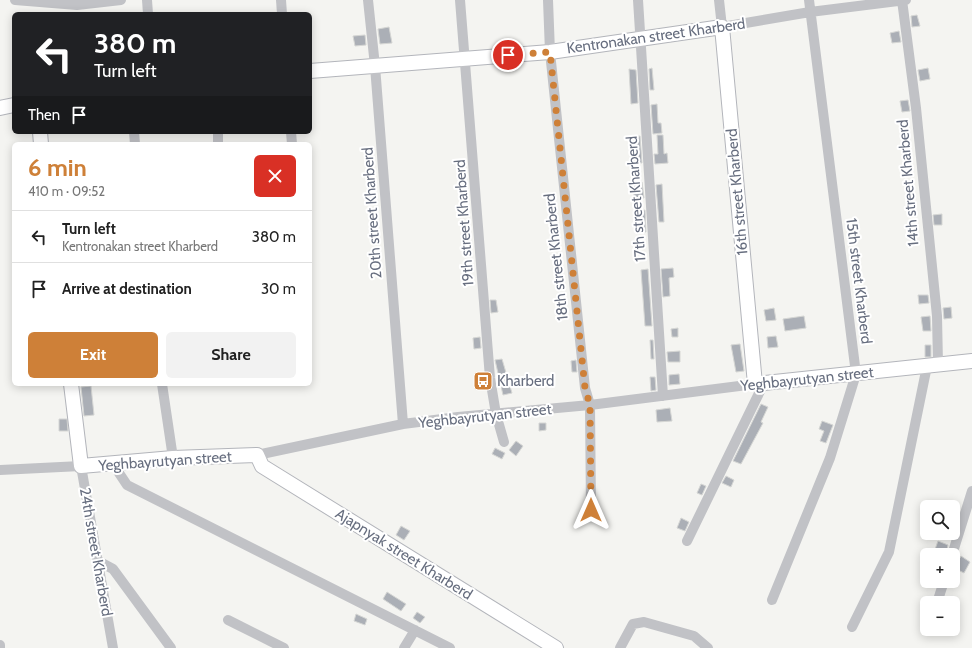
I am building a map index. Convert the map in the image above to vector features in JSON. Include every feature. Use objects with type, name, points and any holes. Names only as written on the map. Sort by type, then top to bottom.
[{"type":"street","points":[[15,0],[77,5],[121,0]]},
{"type":"street","points":[[147,0],[148,12]]},
{"type":"street","points":[[281,0],[282,12]]},
{"type":"street","name":"20th street Kharberd","points":[[368,0],[376,66],[403,424]]},
{"type":"street","name":"19th street Kharberd","points":[[460,0],[466,58],[490,378],[496,414],[504,442]]},
{"type":"street","name":"18th street Kharberd","points":[[548,0],[550,52],[585,388],[590,405],[591,510]]},
{"type":"street","name":"17th street Kharberd","points":[[638,0],[663,396]]},
{"type":"street","name":"16th street Kharberd","points":[[720,0],[760,384]]},
{"type":"street","name":"15th street Kharberd","points":[[772,600],[830,458],[856,374],[810,12],[810,0]]},
{"type":"street","name":"14th street Kharberd","points":[[852,627],[890,552],[932,365],[937,316],[916,108],[902,0]]},
{"type":"street","name":"Kentronakan street Kharberd","points":[[312,71],[550,52],[640,40],[810,12],[906,0]]},
{"type":"street","points":[[0,108],[12,105]]},
{"type":"street","name":"Yeghbayrutyan street","points":[[0,470],[113,464],[173,458],[257,455],[403,424],[590,405],[760,384],[972,361]]},
{"type":"street","points":[[687,541],[760,384]]},
{"type":"street","name":"24th street Kharberd","points":[[71,386],[82,466],[113,648]]},
{"type":"street","points":[[162,386],[173,458]]},
{"type":"street","name":"Ajapnyak street Kharberd","points":[[257,455],[262,466],[556,648]]},
{"type":"street","points":[[113,464],[128,485],[450,648]]},
{"type":"street","points":[[954,548],[972,491]]},
{"type":"street","points":[[98,561],[113,570],[171,648]]},
{"type":"street","points":[[228,620],[284,648]]},
{"type":"street","points":[[620,648],[633,624],[644,622],[694,636],[708,648]]},
{"type":"street","points":[[404,648],[415,630]]},
{"type":"building","points":[[917,15],[920,26],[912,27],[911,16]]},
{"type":"building","points":[[389,27],[392,43],[380,44],[378,29]]},
{"type":"building","points":[[899,31],[901,42],[892,43],[890,33]]},
{"type":"building","points":[[365,35],[366,45],[355,46],[353,36]]},
{"type":"building","points":[[652,68],[654,90],[650,90],[649,69]]},
{"type":"building","points":[[928,68],[930,79],[920,81],[918,70]]},
{"type":"building","points":[[629,69],[636,70],[638,103],[631,104]]},
{"type":"building","points":[[908,100],[910,111],[902,112],[900,101]]},
{"type":"building","points":[[657,104],[658,123],[661,123],[662,133],[653,134],[651,105]]},
{"type":"building","points":[[657,135],[663,135],[664,154],[667,153],[668,163],[655,164],[654,154],[658,154]]},
{"type":"building","points":[[634,136],[640,136],[642,163],[634,163]]},
{"type":"building","points":[[642,182],[644,198],[634,199],[633,183]]},
{"type":"building","points":[[662,184],[664,222],[659,222],[656,185]]},
{"type":"building","points":[[645,210],[646,232],[640,232],[638,211]]},
{"type":"building","points":[[942,214],[942,225],[934,225],[933,215]]},
{"type":"building","points":[[673,268],[674,277],[669,278],[670,296],[663,297],[661,269]]},
{"type":"building","points":[[648,269],[652,326],[645,326],[641,270]]},
{"type":"building","points":[[918,295],[928,295],[929,303],[919,304]]},
{"type":"building","points":[[490,300],[496,300],[498,312],[491,313]]},
{"type":"building","points":[[951,307],[952,318],[944,319],[943,308]]},
{"type":"building","points":[[774,308],[776,320],[766,321],[764,310]]},
{"type":"building","points":[[804,316],[806,328],[785,331],[783,319]]},
{"type":"building","points":[[930,316],[931,331],[923,331],[921,317]]},
{"type":"building","points":[[678,328],[678,337],[672,337],[671,329]]},
{"type":"building","points":[[776,336],[778,347],[768,348],[767,337]]},
{"type":"building","points":[[480,337],[481,348],[474,349],[473,338]]},
{"type":"building","points":[[650,340],[653,340],[654,359],[651,359]]},
{"type":"building","points":[[740,344],[744,371],[736,372],[731,345]]},
{"type":"building","points":[[925,345],[931,345],[931,357],[925,357]]},
{"type":"building","points":[[680,351],[680,362],[668,362],[667,352]]},
{"type":"building","points":[[502,359],[512,393],[503,395],[495,360]]},
{"type":"building","points":[[576,360],[577,372],[572,372],[571,361]]},
{"type":"building","points":[[679,374],[680,384],[669,385],[669,375]]},
{"type":"building","points":[[650,377],[655,377],[656,390],[651,391]]},
{"type":"building","points":[[91,386],[94,415],[84,416],[81,387]]},
{"type":"building","points":[[761,404],[768,407],[761,422],[763,423],[741,464],[733,461]]},
{"type":"building","points":[[670,408],[672,421],[657,422],[656,410]]},
{"type":"building","points":[[59,419],[67,419],[68,431],[59,431]]},
{"type":"building","points":[[822,421],[833,425],[826,443],[820,441],[824,431],[819,429]]},
{"type":"building","points":[[539,423],[546,423],[546,430],[539,431]]},
{"type":"building","points":[[516,441],[523,446],[516,456],[509,450]]},
{"type":"building","points":[[495,448],[505,453],[502,459],[492,454]]},
{"type":"building","points":[[726,476],[734,480],[731,487],[722,483]]},
{"type":"building","points":[[701,484],[706,486],[702,495],[697,493]]},
{"type":"building","points":[[681,518],[689,522],[685,531],[677,528]]},
{"type":"building","points":[[401,526],[410,531],[404,540],[396,535]]},
{"type":"building","points":[[938,541],[948,545],[947,548],[935,548]]},
{"type":"building","points":[[961,556],[970,562],[964,573],[960,571]]},
{"type":"building","points":[[387,592],[406,604],[401,611],[383,599]]},
{"type":"building","points":[[417,612],[425,617],[420,623],[413,618]]},
{"type":"building","points":[[356,614],[367,619],[365,625],[354,621]]},
{"type":"place","name":"Kharberd","points":[[483,381]]},
{"type":"route","points":[[508,55],[550,52],[585,388],[590,405],[591,510]]}]
